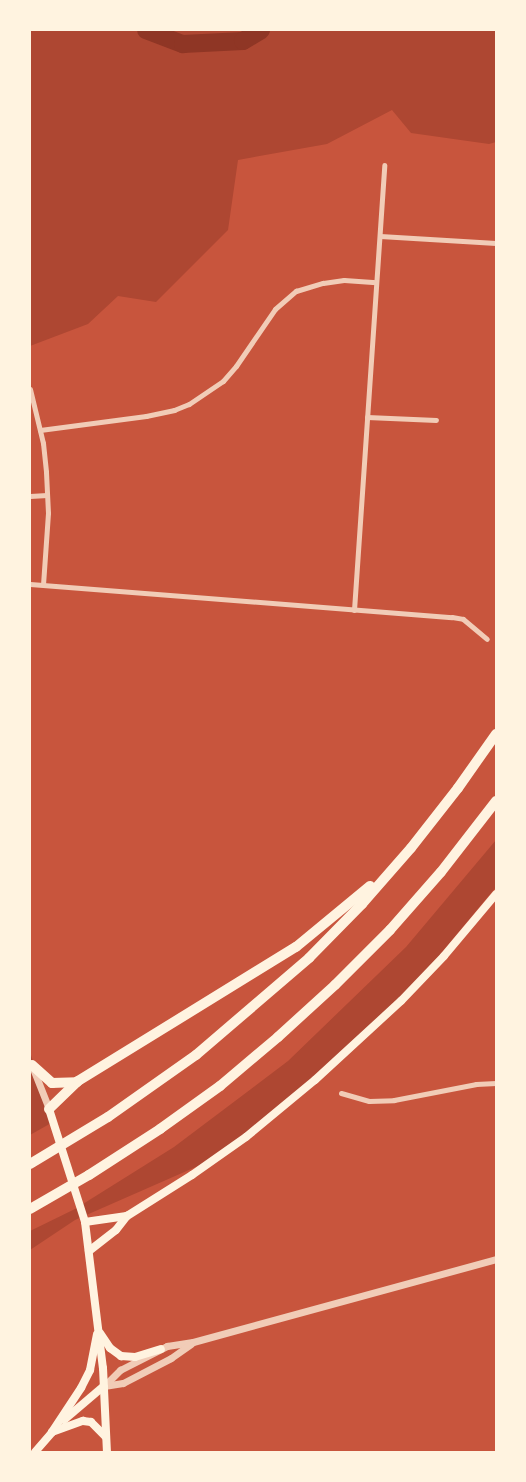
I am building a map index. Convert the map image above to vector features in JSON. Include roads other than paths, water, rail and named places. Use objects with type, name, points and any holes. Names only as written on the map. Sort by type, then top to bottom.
[{"type":"highway","points":[[30,1164],[77,1136],[168,1076],[253,1008],[329,938],[412,848],[496,734]]},
{"type":"highway","points":[[30,1209],[160,1129],[220,1086],[306,1013],[363,958],[416,901],[496,801]]},
{"type":"highway","points":[[49,1110],[78,1081],[296,947],[353,902],[412,848]]},
{"type":"highway","points":[[31,1063],[52,1083],[78,1081]]},
{"type":"main road","points":[[89,1251],[116,1230],[127,1216],[246,1138],[315,1080],[400,1001],[444,956],[496,894]]},
{"type":"main road","points":[[49,1110],[85,1222],[104,1386],[107,1452]]},
{"type":"main road","points":[[85,1222],[127,1216]]},
{"type":"main road","points":[[98,1331],[110,1348],[121,1356],[135,1357],[161,1349]]},
{"type":"main road","points":[[52,1432],[81,1388],[90,1370],[91,1353],[98,1331]]},
{"type":"main road","points":[[35,1452],[77,1407],[104,1386]]},
{"type":"main road","points":[[52,1432],[83,1421],[91,1422],[106,1437]]},
{"type":"street","points":[[354,610],[384,165]]},
{"type":"street","points":[[380,236],[496,243]]},
{"type":"street","points":[[40,430],[146,416],[174,410],[189,404],[223,381],[236,366],[275,309],[296,292],[322,283],[344,280],[376,282]]},
{"type":"street","points":[[30,389],[40,430],[47,495],[43,584]]},
{"type":"street","points":[[367,417],[436,420]]},
{"type":"street","points":[[30,496],[47,495]]},
{"type":"street","points":[[30,584],[452,617],[463,620],[487,639]]},
{"type":"street","points":[[31,1063],[49,1110]]},
{"type":"street","points":[[341,1093],[369,1101],[394,1100],[476,1084],[496,1083]]},
{"type":"street","points":[[104,1386],[120,1370],[161,1349],[194,1342],[496,1259]]},
{"type":"street","points":[[104,1386],[123,1383],[171,1358],[194,1342]]},
{"type":"waterway","points":[[146,30],[183,44],[243,41],[261,30]]}]
